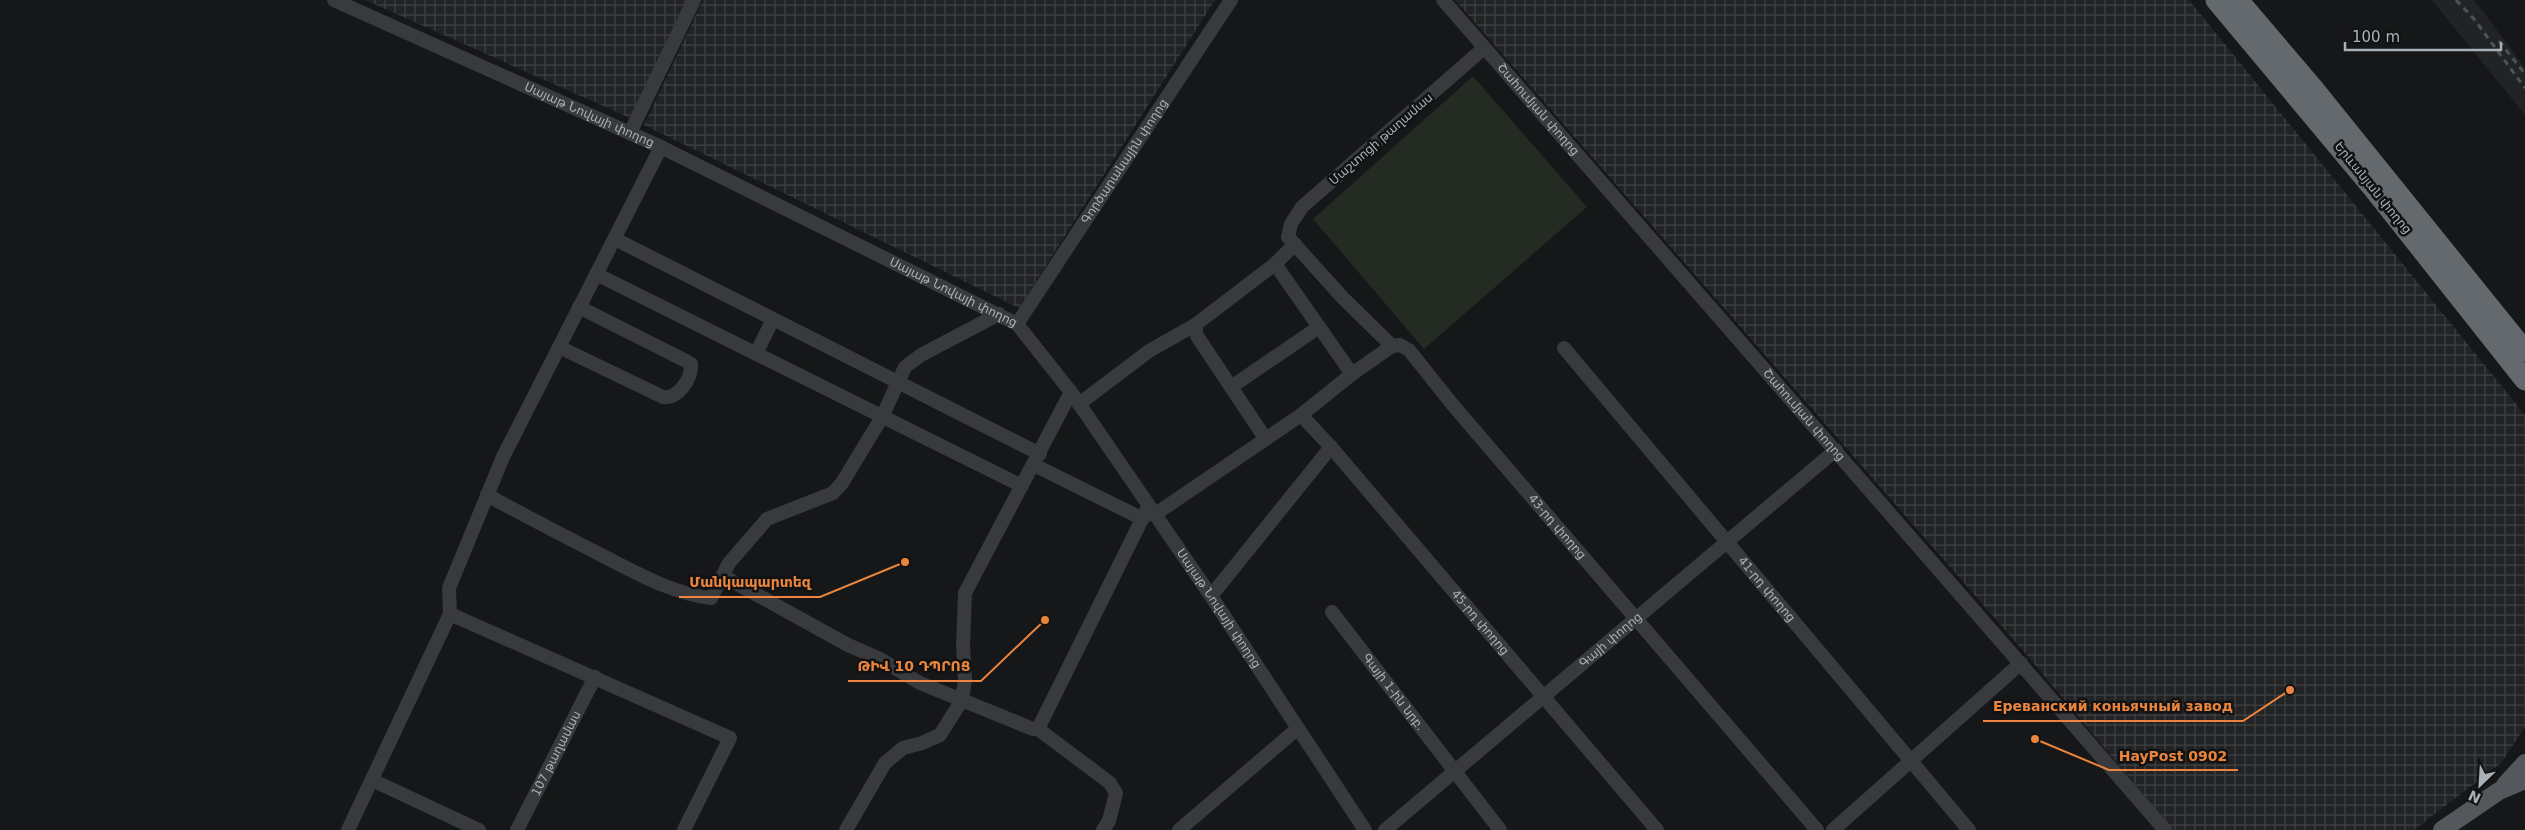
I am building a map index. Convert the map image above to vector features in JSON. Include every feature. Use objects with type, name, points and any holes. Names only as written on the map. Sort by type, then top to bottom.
[{"type":"highway","name":"Երևանյան փողոց","points":[[2216,0],[2306,93],[2525,351]]},
{"type":"highway","name":"Երևանյան փողոց","points":[[2238,0],[2306,93],[2525,380]]},
{"type":"main road","points":[[2499,791],[2525,763]]},
{"type":"main road","points":[[2442,830],[2499,791],[2525,780]]},
{"type":"street","name":"Սայաթ Նովայի փողոց","points":[[334,0],[661,147],[1017,324],[1071,392],[1148,514],[1211,596],[1365,830]]},
{"type":"street","points":[[630,133],[694,0]]},
{"type":"street","name":"Գործարանային փողոց","points":[[1017,324],[1232,0]]},
{"type":"street","name":"Շահումյան փողոց","points":[[1443,0],[2165,830]]},
{"type":"street","name":"Մաշտոցի թաղամաս","points":[[1291,241],[1291,224],[1302,207],[1484,48]]},
{"type":"street","points":[[348,830],[450,614],[449,588],[503,457],[661,147]]},
{"type":"street","points":[[614,239],[897,381],[1037,459],[1148,514]]},
{"type":"street","points":[[1079,404],[1149,351],[1195,325],[1275,264],[1291,241]]},
{"type":"street","name":"43-րդ փողոց","points":[[1291,241],[1343,298],[1392,346],[1400,345],[1409,350],[1452,404],[1817,830]]},
{"type":"street","points":[[1275,264],[1352,374]]},
{"type":"street","points":[[596,274],[1022,486]]},
{"type":"street","points":[[559,347],[663,397],[670,398],[676,395],[684,384],[692,368],[691,364],[686,360],[580,308]]},
{"type":"street","points":[[487,495],[630,570],[673,588],[710,598],[738,550],[767,519],[833,493],[842,483],[882,417],[905,367],[921,355],[999,314]]},
{"type":"street","points":[[756,354],[773,319]]},
{"type":"street","points":[[1195,325],[1197,336],[1265,438]]},
{"type":"street","points":[[1231,387],[1319,327]]},
{"type":"street","points":[[1038,729],[1148,514],[1301,415],[1352,374],[1392,346]]},
{"type":"street","name":"41-րդ փողոց","points":[[1564,348],[1969,830]]},
{"type":"street","points":[[846,830],[885,764],[903,748],[940,735],[962,700],[965,680],[963,646],[965,593],[1071,392]]},
{"type":"street","name":"45-րդ փողոց","points":[[1301,415],[1331,447],[1656,830]]},
{"type":"street","points":[[1211,596],[1331,447]]},
{"type":"street","name":"Գայի փողոց","points":[[1385,830],[1836,450]]},
{"type":"street","points":[[723,576],[848,645],[880,659],[920,684],[1033,729],[1038,729],[1110,783],[1116,792],[1110,821],[1103,830]]},
{"type":"street","name":"Գայի 1-ին նրբ․","points":[[1332,612],[1500,830]]},
{"type":"street","points":[[450,614],[730,738],[684,830]]},
{"type":"street","points":[[1833,830],[2021,663]]},
{"type":"street","name":"107 թաղամաս","points":[[518,830],[595,678]]},
{"type":"street","points":[[1179,830],[1297,729]]},
{"type":"street","points":[[372,780],[479,830]]},
{"type":"shaded area","points":[[365,0],[688,0],[630,118]]},
{"type":"shaded area","points":[[703,0],[1215,0],[1019,308],[644,125]]},
{"type":"shaded area","points":[[1455,0],[2189,0],[2525,415],[2525,727],[2501,763],[2414,830],[2173,830],[2026,654]]},
{"type":"shaded area","points":[[2432,0],[2473,0],[2482,10],[2525,68],[2525,115]]},
{"type":"shaded area","points":[[1473,76],[1587,207],[1424,349],[1313,219]]},
{"type":"railway","points":[[2456,0],[2474,19],[2525,88]]},
{"type":"railway","points":[[2499,41],[2525,74]]},
{"type":"place","name":"Մանկապարտեզ","points":[[905,562]]},
{"type":"place","name":"ԹԻՎ 10 ԴՊՐՈՑ","points":[[1045,620]]},
{"type":"place","name":"Ереванский коньячный завод","points":[[2290,690]]},
{"type":"place","name":"HayPost 0902","points":[[2035,739]]}]
